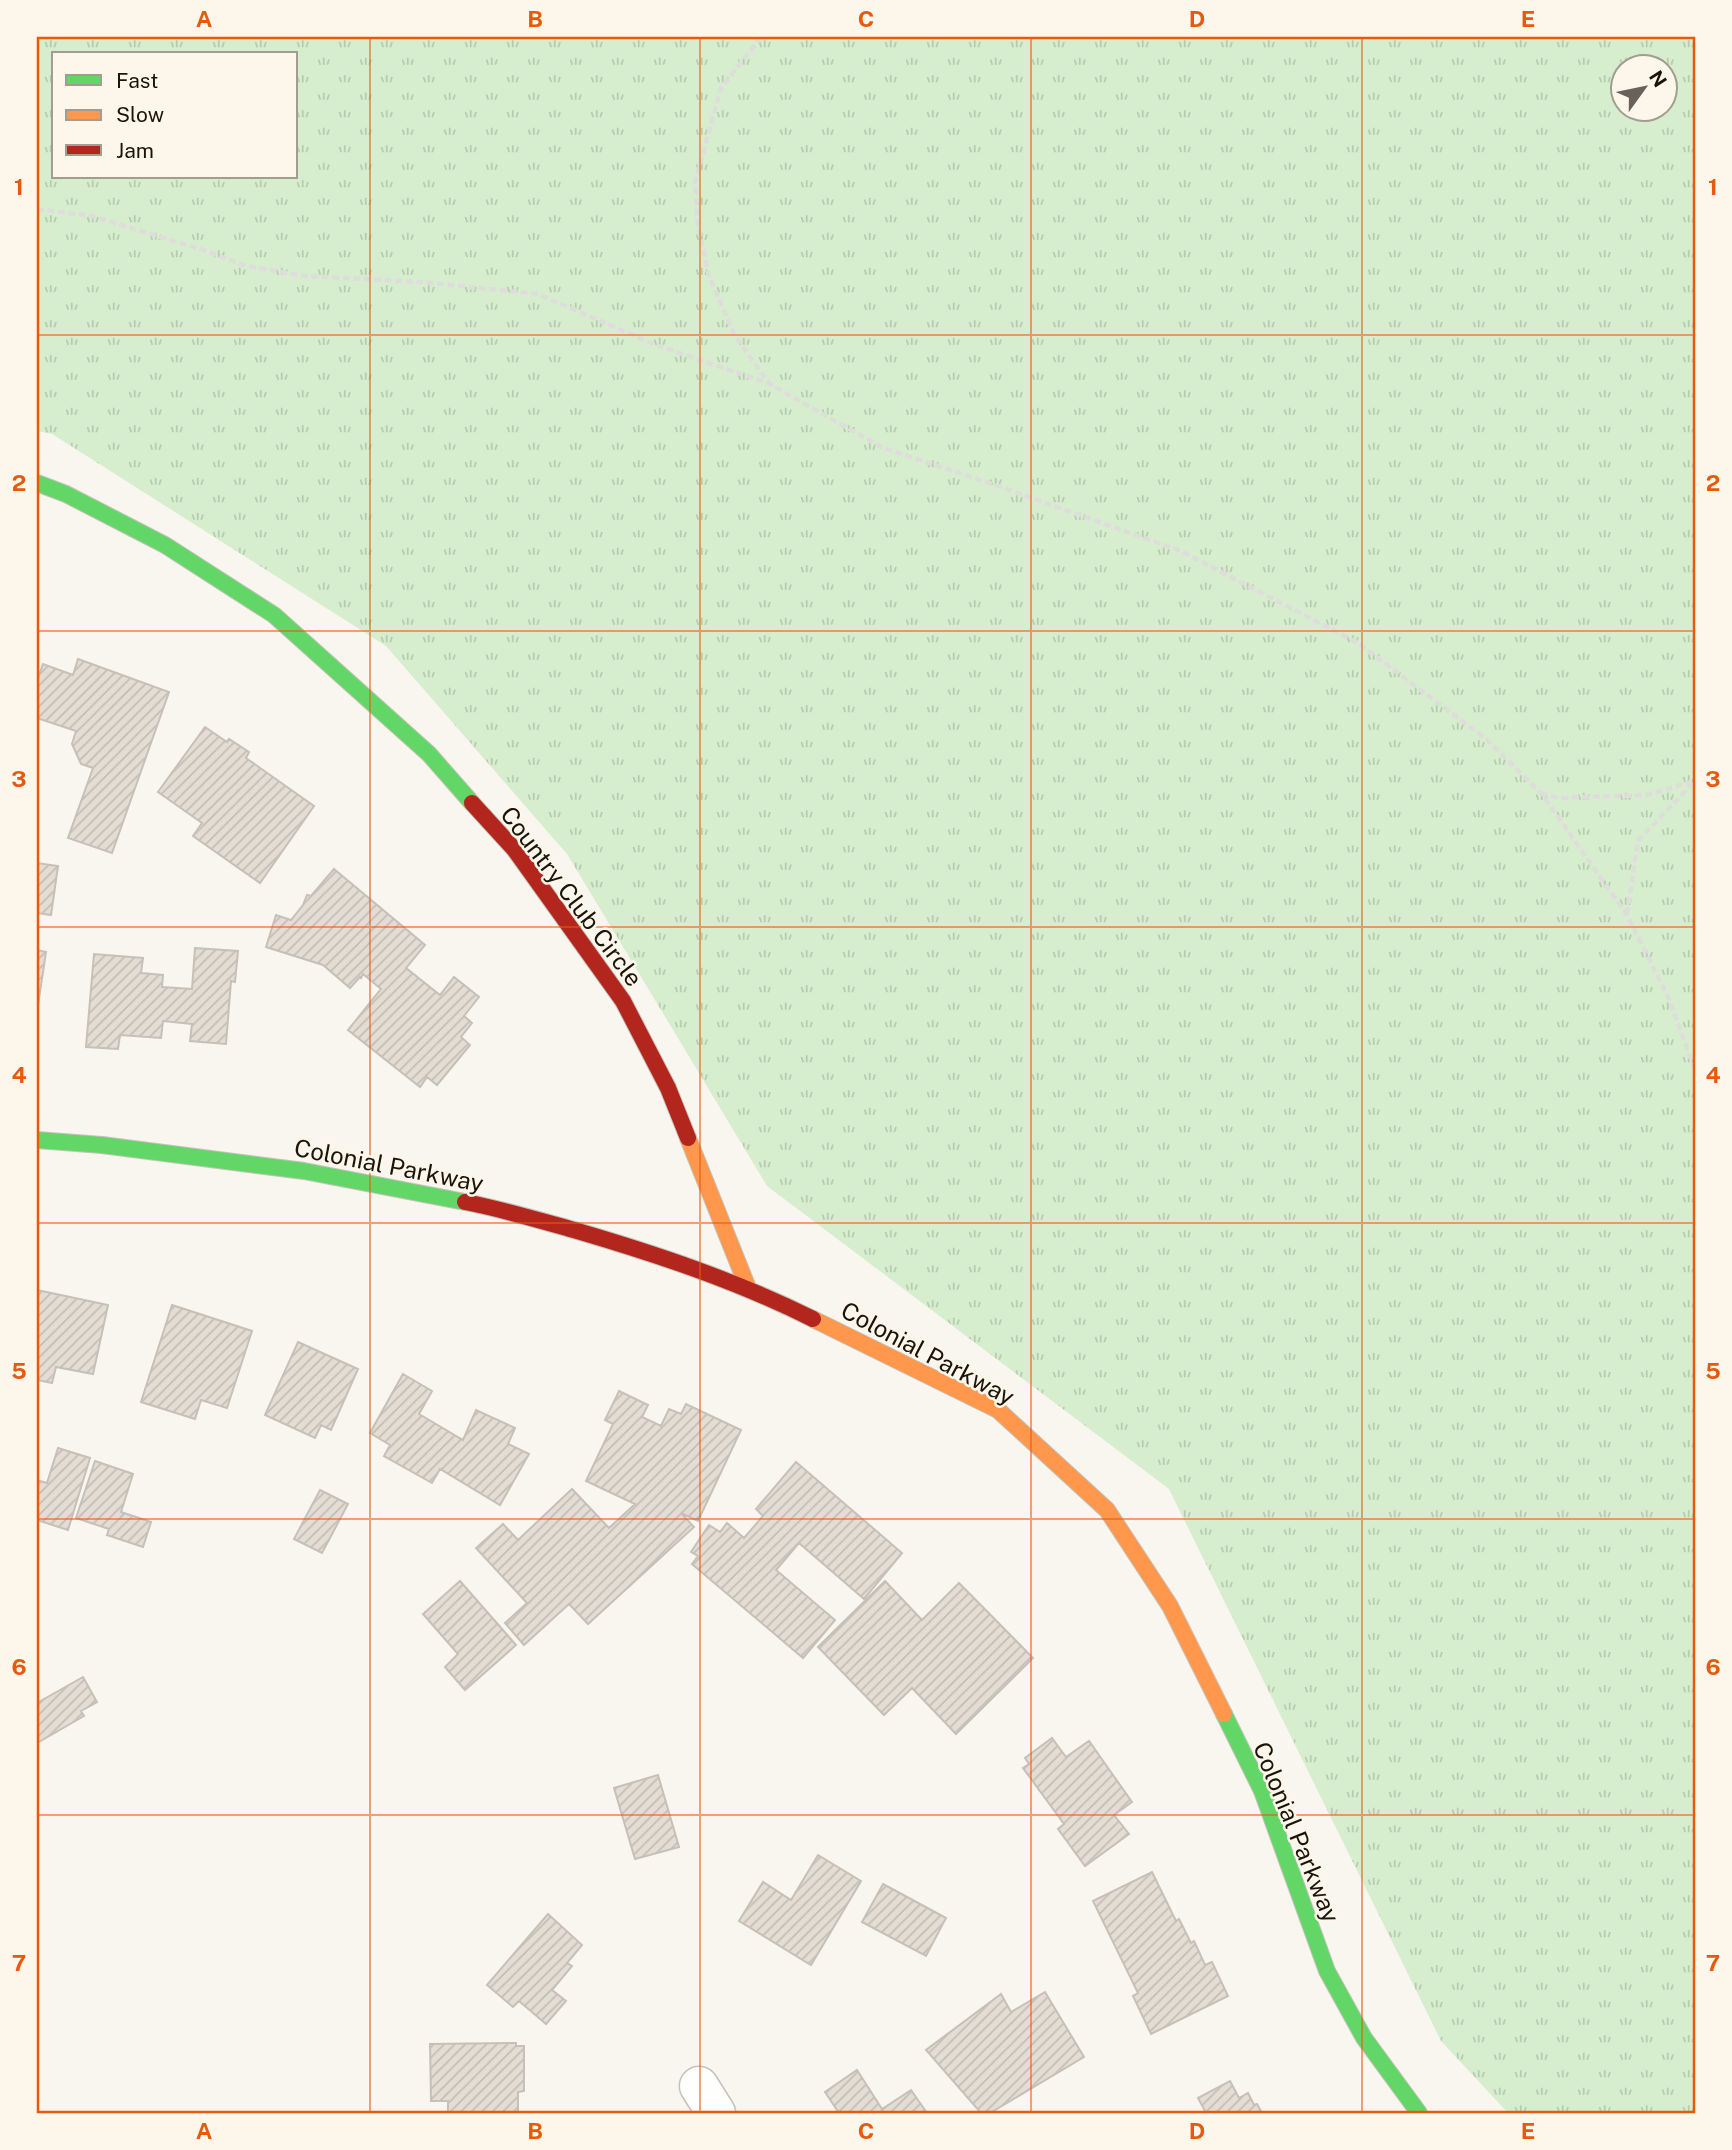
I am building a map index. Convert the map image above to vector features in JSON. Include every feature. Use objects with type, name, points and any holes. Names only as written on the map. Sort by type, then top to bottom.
[{"type":"street","name":"Country Club Circle","points":[[37,483],[66,494],[165,545],[274,615],[429,754],[514,849],[623,1001],[668,1088],[748,1288]]},
{"type":"street","name":"Colonial Parkway","points":[[37,1140],[102,1145],[304,1171],[495,1208],[640,1249],[748,1288],[998,1410],[1107,1510],[1170,1606],[1262,1791],[1327,1971],[1364,2038],[1419,2113]]},
{"type":"path","points":[[761,37],[721,88],[695,182],[698,228],[709,276],[734,334],[768,383]]},
{"type":"path","points":[[37,209],[92,216],[203,250],[246,267],[304,276],[421,282],[538,294],[656,345],[768,383],[881,447],[1181,551],[1358,643],[1486,738],[1541,793],[1627,915],[1669,999],[1695,1070]]},
{"type":"path","points":[[1541,793],[1558,798],[1647,795],[1695,781]]},
{"type":"path","points":[[1627,915],[1638,841],[1695,781]]},
{"type":"green space","points":[[37,37],[1695,37],[1695,2113],[1508,2113],[1441,2041],[1169,1489],[767,1186],[567,854],[386,646],[52,434],[37,431]]},
{"type":"building","points":[[78,659],[169,692],[112,853],[68,838],[93,768],[81,764],[72,744],[76,731],[37,718],[37,681],[43,664],[73,675]]},
{"type":"building","points":[[205,727],[227,742],[229,739],[249,752],[246,758],[314,806],[260,883],[193,836],[202,823],[158,792]]},
{"type":"building","points":[[37,863],[58,866],[51,915],[37,913]]},
{"type":"building","points":[[334,869],[425,945],[406,968],[440,995],[454,977],[479,997],[464,1016],[472,1023],[461,1037],[470,1045],[437,1085],[427,1077],[420,1087],[348,1030],[381,989],[363,974],[350,988],[323,965],[266,947],[276,915],[291,920],[307,895],[311,896]]},
{"type":"building","points":[[195,948],[238,951],[235,982],[231,981],[226,1044],[190,1041],[192,1024],[163,1021],[161,1038],[120,1035],[118,1049],[86,1047],[94,954],[143,958],[141,973],[163,975],[162,987],[192,989]]},
{"type":"building","points":[[37,950],[46,952],[37,1012]]},
{"type":"building","points":[[37,1290],[108,1305],[93,1374],[56,1367],[52,1383],[38,1380],[37,1385]]},
{"type":"building","points":[[172,1305],[252,1331],[227,1408],[201,1400],[195,1419],[141,1402]]},
{"type":"building","points":[[298,1342],[358,1369],[331,1430],[321,1425],[315,1438],[265,1415]]},
{"type":"building","points":[[403,1374],[432,1391],[419,1414],[463,1440],[476,1410],[515,1428],[508,1444],[529,1454],[500,1505],[440,1469],[432,1483],[384,1456],[390,1445],[370,1433]]},
{"type":"building","points":[[619,1391],[648,1405],[642,1417],[661,1426],[669,1409],[681,1414],[686,1404],[741,1430],[698,1521],[681,1513],[694,1527],[588,1624],[569,1604],[524,1645],[505,1623],[527,1603],[476,1548],[503,1524],[518,1540],[572,1489],[609,1528],[635,1504],[586,1481],[613,1424],[605,1420]]},
{"type":"building","points":[[58,1448],[90,1458],[68,1530],[37,1520],[37,1480],[47,1483]]},
{"type":"building","points":[[95,1461],[133,1474],[121,1512],[151,1522],[143,1547],[107,1535],[109,1529],[76,1518]]},
{"type":"building","points":[[796,1462],[902,1553],[864,1599],[799,1543],[776,1570],[835,1620],[803,1658],[692,1564],[698,1556],[691,1552],[709,1525],[720,1532],[727,1523],[744,1538],[763,1516],[756,1509]]},
{"type":"building","points":[[320,1490],[348,1504],[322,1553],[294,1539]]},
{"type":"building","points":[[460,1581],[516,1645],[465,1690],[445,1667],[458,1654],[423,1614]]},
{"type":"building","points":[[885,1581],[922,1620],[959,1583],[1033,1658],[956,1734],[912,1688],[884,1715],[818,1647]]},
{"type":"building","points":[[83,1677],[97,1702],[81,1711],[84,1716],[37,1743],[37,1703]]},
{"type":"building","points":[[1052,1738],[1066,1757],[1089,1741],[1132,1802],[1114,1815],[1129,1834],[1085,1866],[1058,1829],[1064,1824],[1023,1768],[1029,1764],[1025,1758]]},
{"type":"building","points":[[658,1775],[679,1847],[635,1859],[614,1788]]},
{"type":"building","points":[[818,1855],[861,1881],[811,1965],[739,1921],[763,1882],[791,1900]]},
{"type":"building","points":[[1152,1872],[1176,1921],[1179,1919],[1191,1943],[1194,1941],[1205,1965],[1212,1962],[1228,1996],[1151,2034],[1133,1996],[1138,1993],[1093,1901]]},
{"type":"building","points":[[883,1884],[946,1918],[926,1956],[862,1922]]},
{"type":"building","points":[[548,1914],[582,1945],[567,1963],[572,1966],[552,1990],[566,2001],[546,2024],[519,2001],[513,2007],[487,1985]]},
{"type":"building","points":[[1045,1992],[1084,2057],[990,2113],[981,2113],[926,2050],[1001,1994],[1011,2012]]},
{"type":"building","points":[[516,2043],[516,2046],[524,2046],[524,2091],[518,2092],[518,2113],[448,2113],[448,2101],[431,2101],[430,2044]]},
{"type":"building","points":[[857,2070],[882,2109],[911,2090],[927,2113],[839,2113],[825,2092]]},
{"type":"building","points":[[1230,2081],[1239,2098],[1248,2093],[1262,2113],[1206,2113],[1198,2098]]},
{"type":"traffic: fast","points":[[37,483],[66,494],[165,545],[274,615],[429,754],[472,803]]},
{"type":"traffic: fast","points":[[37,1140],[102,1145],[304,1171],[465,1202]]},
{"type":"traffic: fast","points":[[1224,1714],[1262,1791],[1327,1971],[1364,2038],[1419,2113]]},
{"type":"traffic: slow","points":[[688,1138],[748,1288]]},
{"type":"traffic: slow","points":[[813,1319],[998,1410],[1107,1510],[1170,1606],[1224,1714]]},
{"type":"traffic: jam","points":[[472,803],[514,849],[623,1001],[668,1088],[688,1138]]},
{"type":"traffic: jam","points":[[465,1202],[574,1230],[666,1259],[726,1280],[813,1319]]}]
